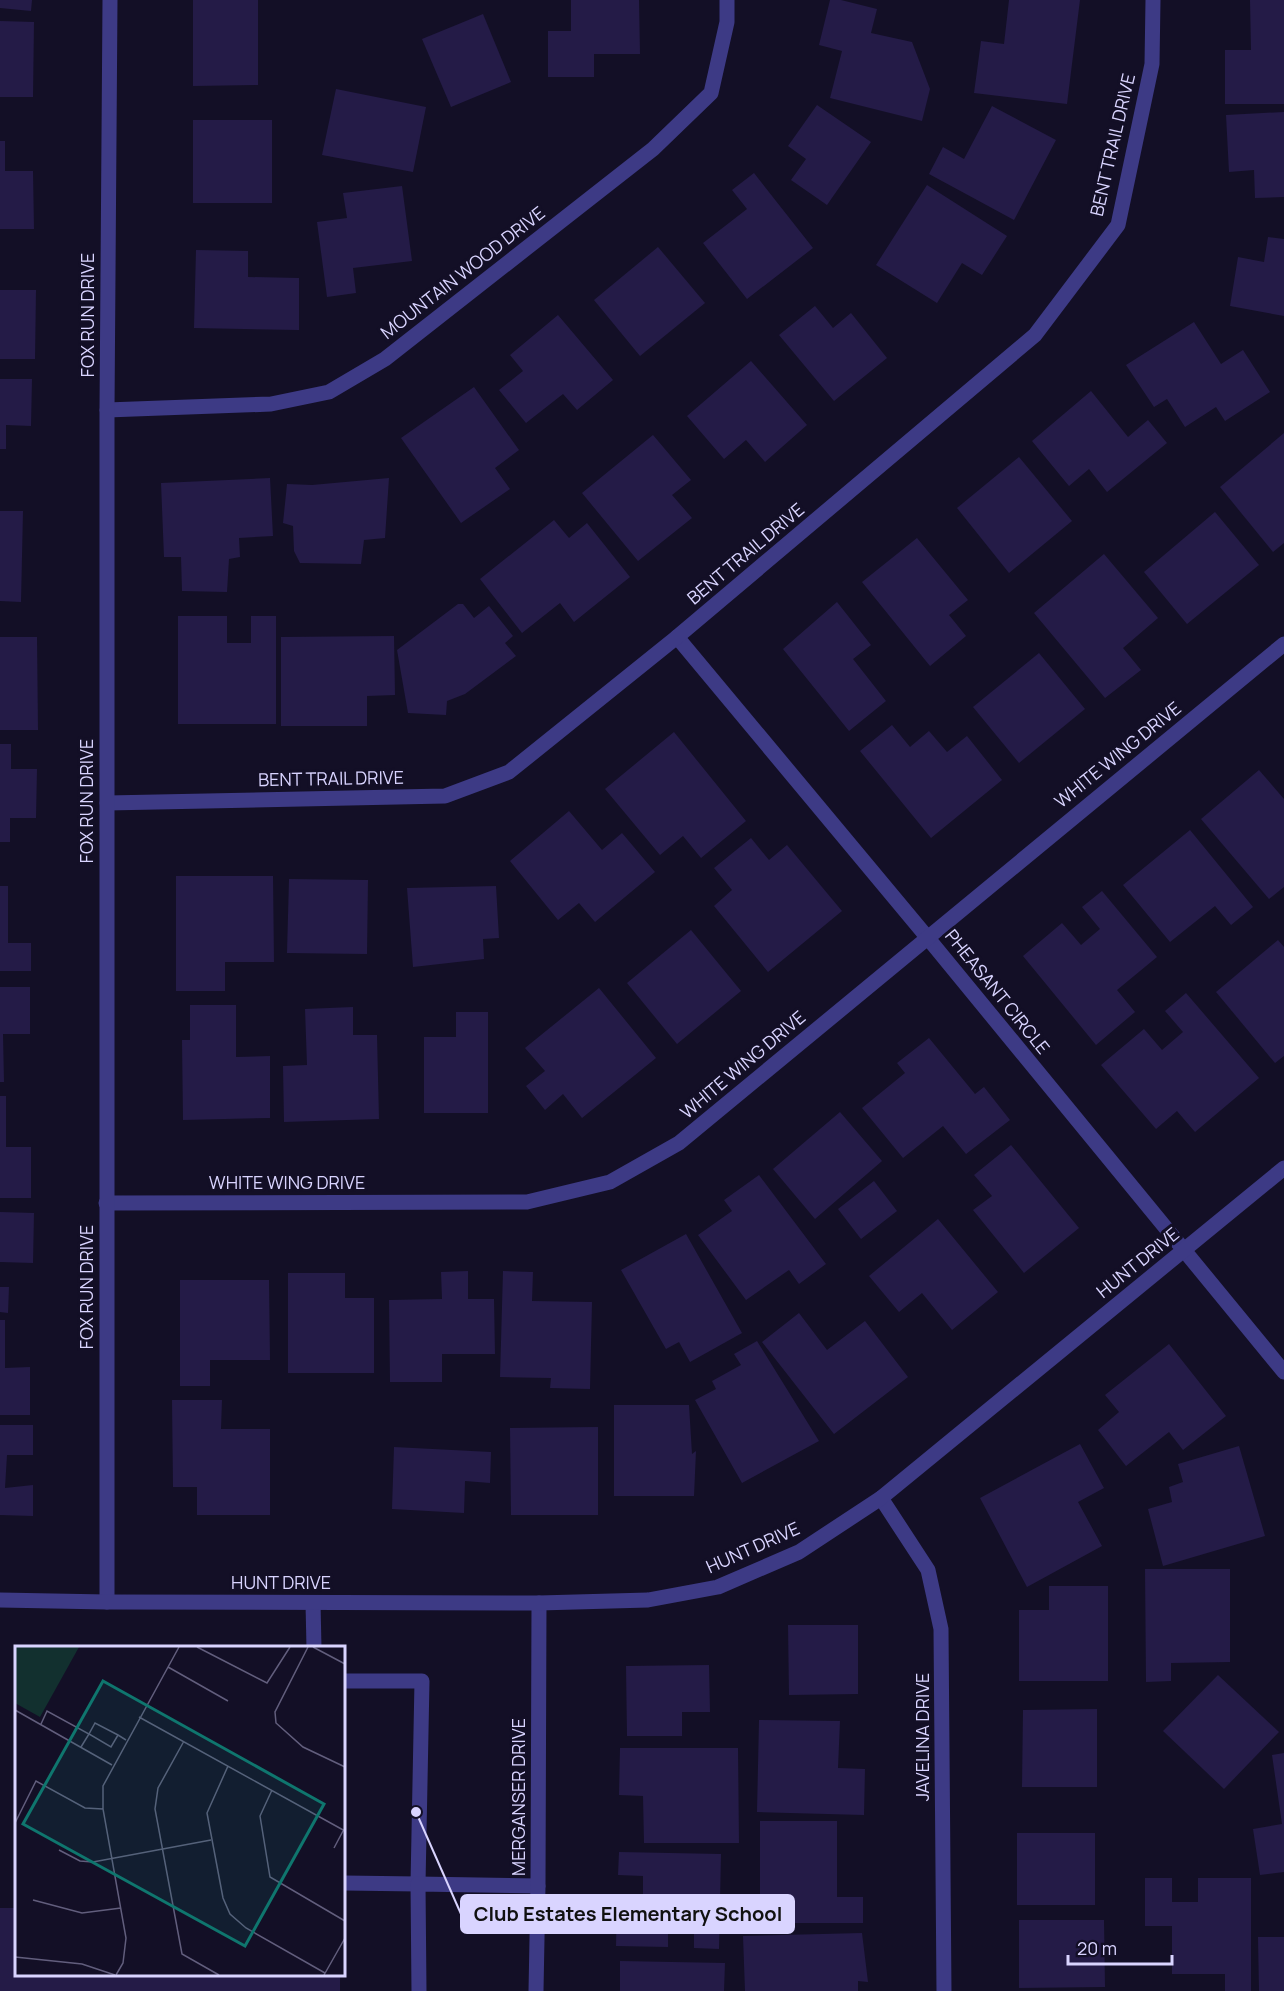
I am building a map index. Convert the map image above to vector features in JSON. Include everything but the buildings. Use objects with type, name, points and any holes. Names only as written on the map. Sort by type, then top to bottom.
[{"type":"street","name":"FOX RUN DRIVE","points":[[107,1602],[107,410],[110,0]]},
{"type":"street","name":"MOUNTAIN WOOD DRIVE","points":[[107,410],[271,405],[329,392],[385,359],[653,149],[711,93],[727,22],[727,0]]},
{"type":"street","name":"BENT TRAIL DRIVE","points":[[107,803],[444,796],[509,772],[677,637],[1035,336],[1118,225],[1152,64],[1153,0]]},
{"type":"street","name":"PHEASANT CIRCLE","points":[[677,637],[1284,1372]]},
{"type":"street","name":"WHITE WING DRIVE","points":[[106,1203],[527,1202],[610,1182],[679,1143],[1284,644]]},
{"type":"street","name":"HUNT DRIVE","points":[[0,1600],[539,1603],[648,1600],[718,1587],[799,1552],[880,1498],[1284,1168]]},
{"type":"street","name":"JAVELINA DRIVE","points":[[880,1498],[927,1570],[942,1629],[944,1991]]},
{"type":"street","points":[[313,1603],[314,1646]]},
{"type":"street","name":"MERGANSER DRIVE","points":[[536,1991],[539,1603]]},
{"type":"street","points":[[345,1681],[422,1681],[418,1884],[419,1991]]},
{"type":"street","points":[[345,1883],[538,1887]]},
{"type":"place","name":"Club Estates Elementary School","points":[[416,1812]]}]
